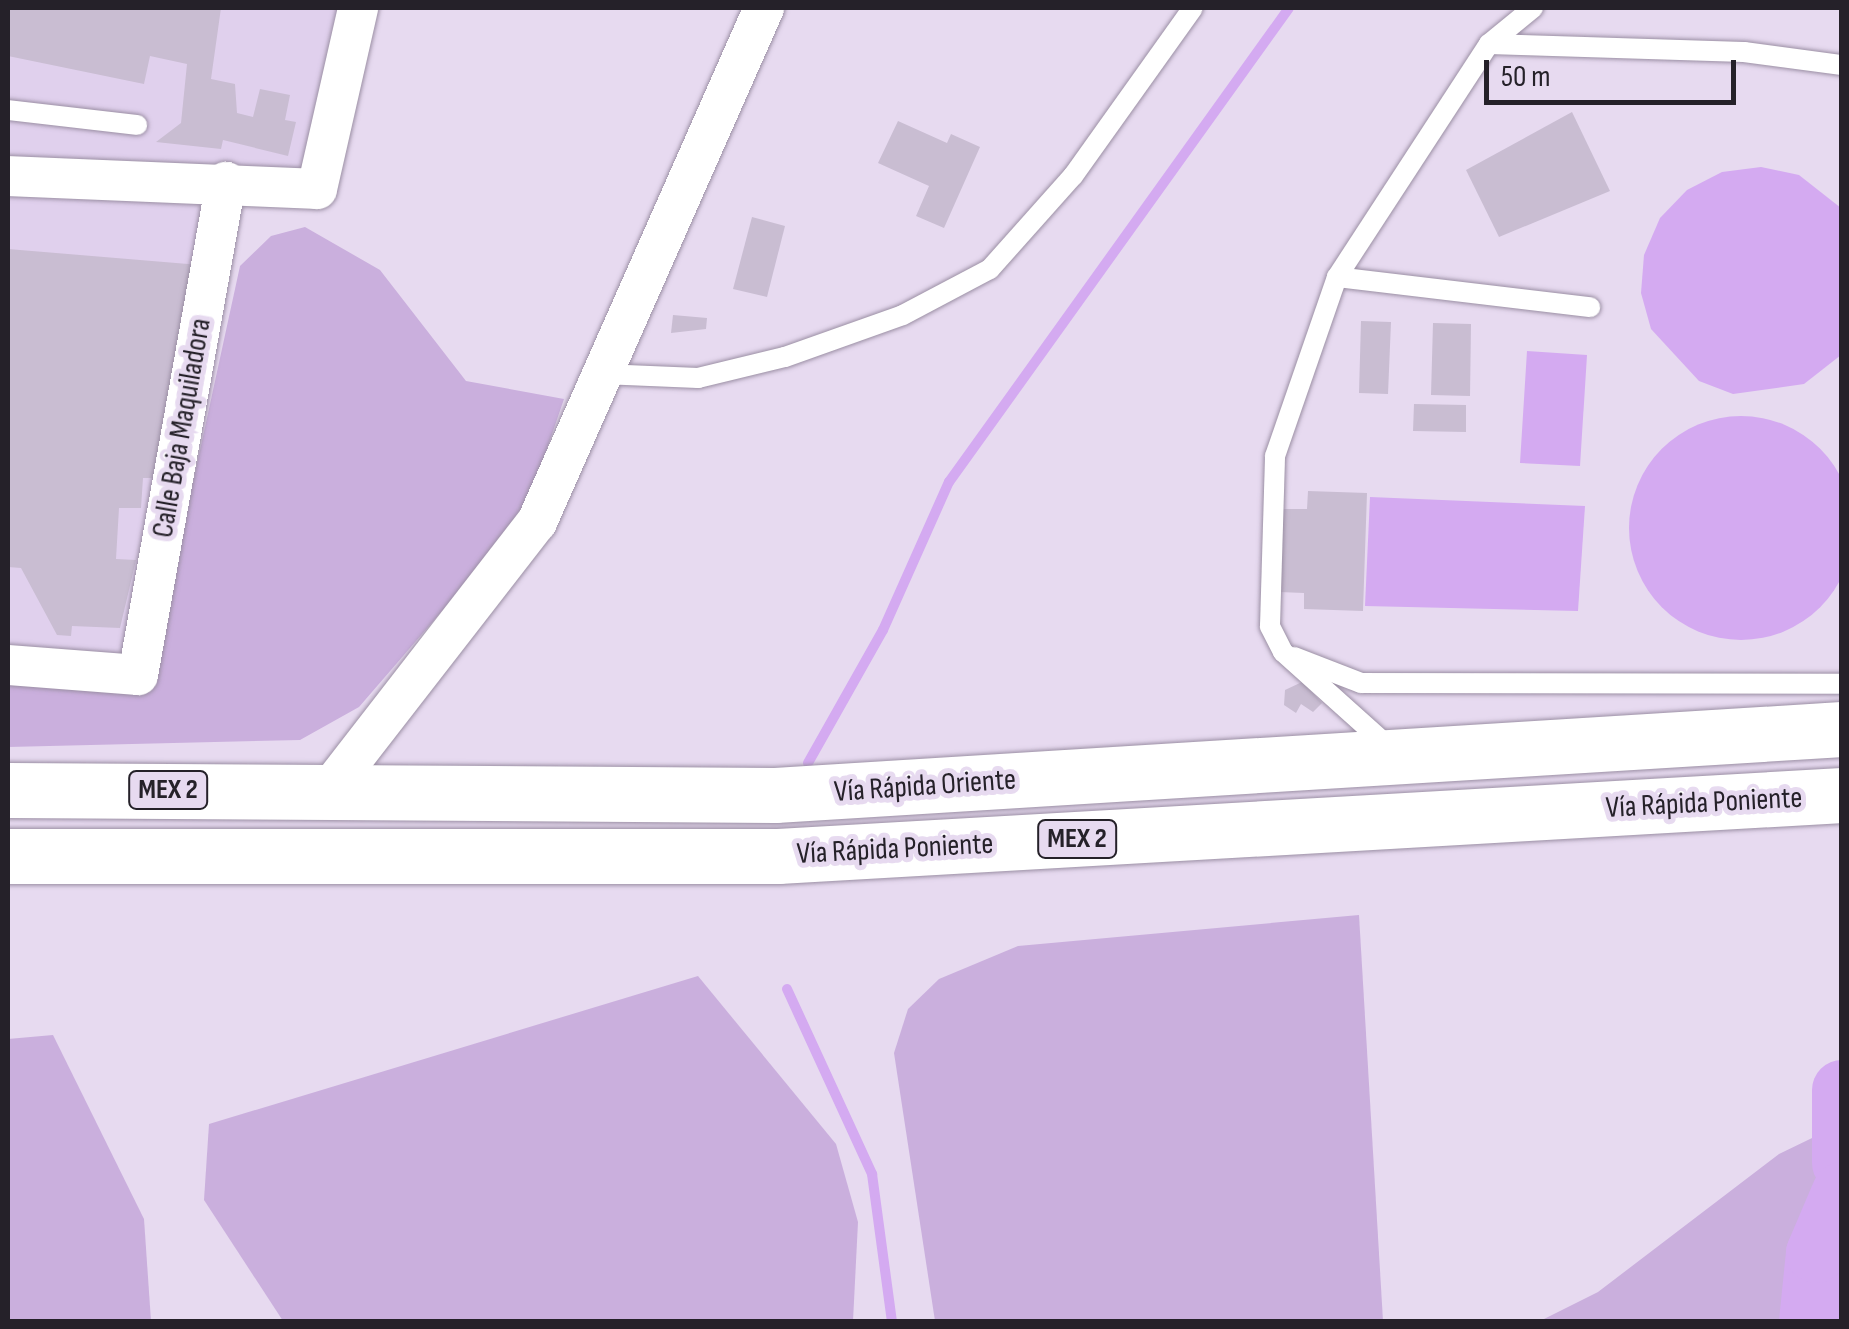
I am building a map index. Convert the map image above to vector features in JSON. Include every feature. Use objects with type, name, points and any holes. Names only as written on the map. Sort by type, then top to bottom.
[{"type":"highway","name":"Vía Rápida Oriente","points":[[8,790],[774,795],[1842,729]]},
{"type":"highway","name":"Vía Rápida Poniente","points":[[8,856],[778,856],[1842,795]]},
{"type":"street","points":[[8,176],[316,188],[358,8]]},
{"type":"street","points":[[328,791],[536,522],[764,8]]},
{"type":"street","name":"Calle Baja Maquiladora","points":[[8,665],[138,675],[226,182]]},
{"type":"lane","points":[[602,374],[698,378],[785,357],[903,315],[990,269],[1073,176],[1194,8]]},
{"type":"lane","points":[[1399,756],[1283,652],[1270,626],[1275,456],[1337,277],[1489,44],[1533,8]]},
{"type":"lane","points":[[1489,44],[1744,52],[1842,65]]},
{"type":"lane","points":[[8,110],[137,124]]},
{"type":"lane","points":[[1337,277],[1590,307]]},
{"type":"lane","points":[[1283,652],[1361,683],[1842,684]]},
{"type":"shaded area","points":[[8,8],[358,8],[317,189],[227,182],[138,675],[8,665]]},
{"type":"shaded area","points":[[1761,167],[1799,175],[1841,208],[1841,355],[1804,384],[1733,394],[1699,381],[1651,329],[1641,293],[1644,255],[1660,218],[1687,190],[1722,172]]},
{"type":"shaded area","points":[[305,227],[380,270],[466,381],[564,399],[524,516],[359,707],[300,740],[8,747],[8,678],[149,685],[240,266],[271,236]]},
{"type":"shaded area","points":[[1527,351],[1587,355],[1580,466],[1520,463]]},
{"type":"shaded area","points":[[1741,416],[1784,425],[1820,449],[1844,485],[1853,528],[1844,571],[1820,607],[1784,631],[1741,640],[1698,631],[1662,607],[1638,571],[1629,528],[1638,485],[1662,449],[1698,425]]},
{"type":"shaded area","points":[[1370,497],[1585,506],[1578,611],[1365,606]]},
{"type":"shaded area","points":[[1359,915],[1383,1321],[935,1321],[894,1053],[908,1009],[939,979],[1018,946]]},
{"type":"shaded area","points":[[698,976],[836,1144],[858,1222],[853,1321],[283,1321],[204,1200],[209,1124]]},
{"type":"shaded area","points":[[53,1035],[144,1219],[151,1321],[8,1321],[8,1039]]},
{"type":"shaded area","points":[[1841,1124],[1841,1321],[1540,1321],[1598,1292],[1779,1154]]},
{"type":"building","points":[[8,8],[221,8],[211,79],[235,84],[237,113],[253,117],[260,89],[290,95],[285,120],[296,122],[288,156],[223,140],[221,149],[156,142],[181,123],[187,64],[150,56],[144,84],[8,56]]},
{"type":"building","points":[[1572,112],[1610,191],[1499,237],[1466,170]]},
{"type":"building","points":[[898,121],[947,143],[951,134],[980,147],[944,228],[916,216],[929,186],[878,163]]},
{"type":"building","points":[[752,217],[785,226],[767,297],[733,289]]},
{"type":"building","points":[[8,249],[200,265],[154,478],[143,478],[141,508],[119,508],[116,559],[136,560],[120,628],[72,626],[71,636],[57,635],[21,568],[8,567]]},
{"type":"building","points":[[673,315],[707,318],[706,329],[671,333]]},
{"type":"building","points":[[1361,321],[1391,322],[1388,394],[1359,393]]},
{"type":"building","points":[[1433,323],[1471,324],[1470,396],[1431,395]]},
{"type":"building","points":[[1414,404],[1466,405],[1466,432],[1413,431]]},
{"type":"building","points":[[1308,491],[1367,493],[1363,611],[1304,609],[1304,593],[1279,592],[1282,509],[1307,509]]},
{"type":"building","points":[[1302,682],[1322,703],[1313,712],[1301,704],[1296,713],[1284,705],[1285,690]]},
{"type":"waterway","points":[[808,763],[883,630],[949,482],[1289,8]]},
{"type":"waterway","points":[[787,989],[872,1174],[892,1322]]},
{"type":"waterway","points":[[1842,1090],[1842,1163]]},
{"type":"waterway","points":[[1809,1322],[1816,1253],[1842,1192]]}]
